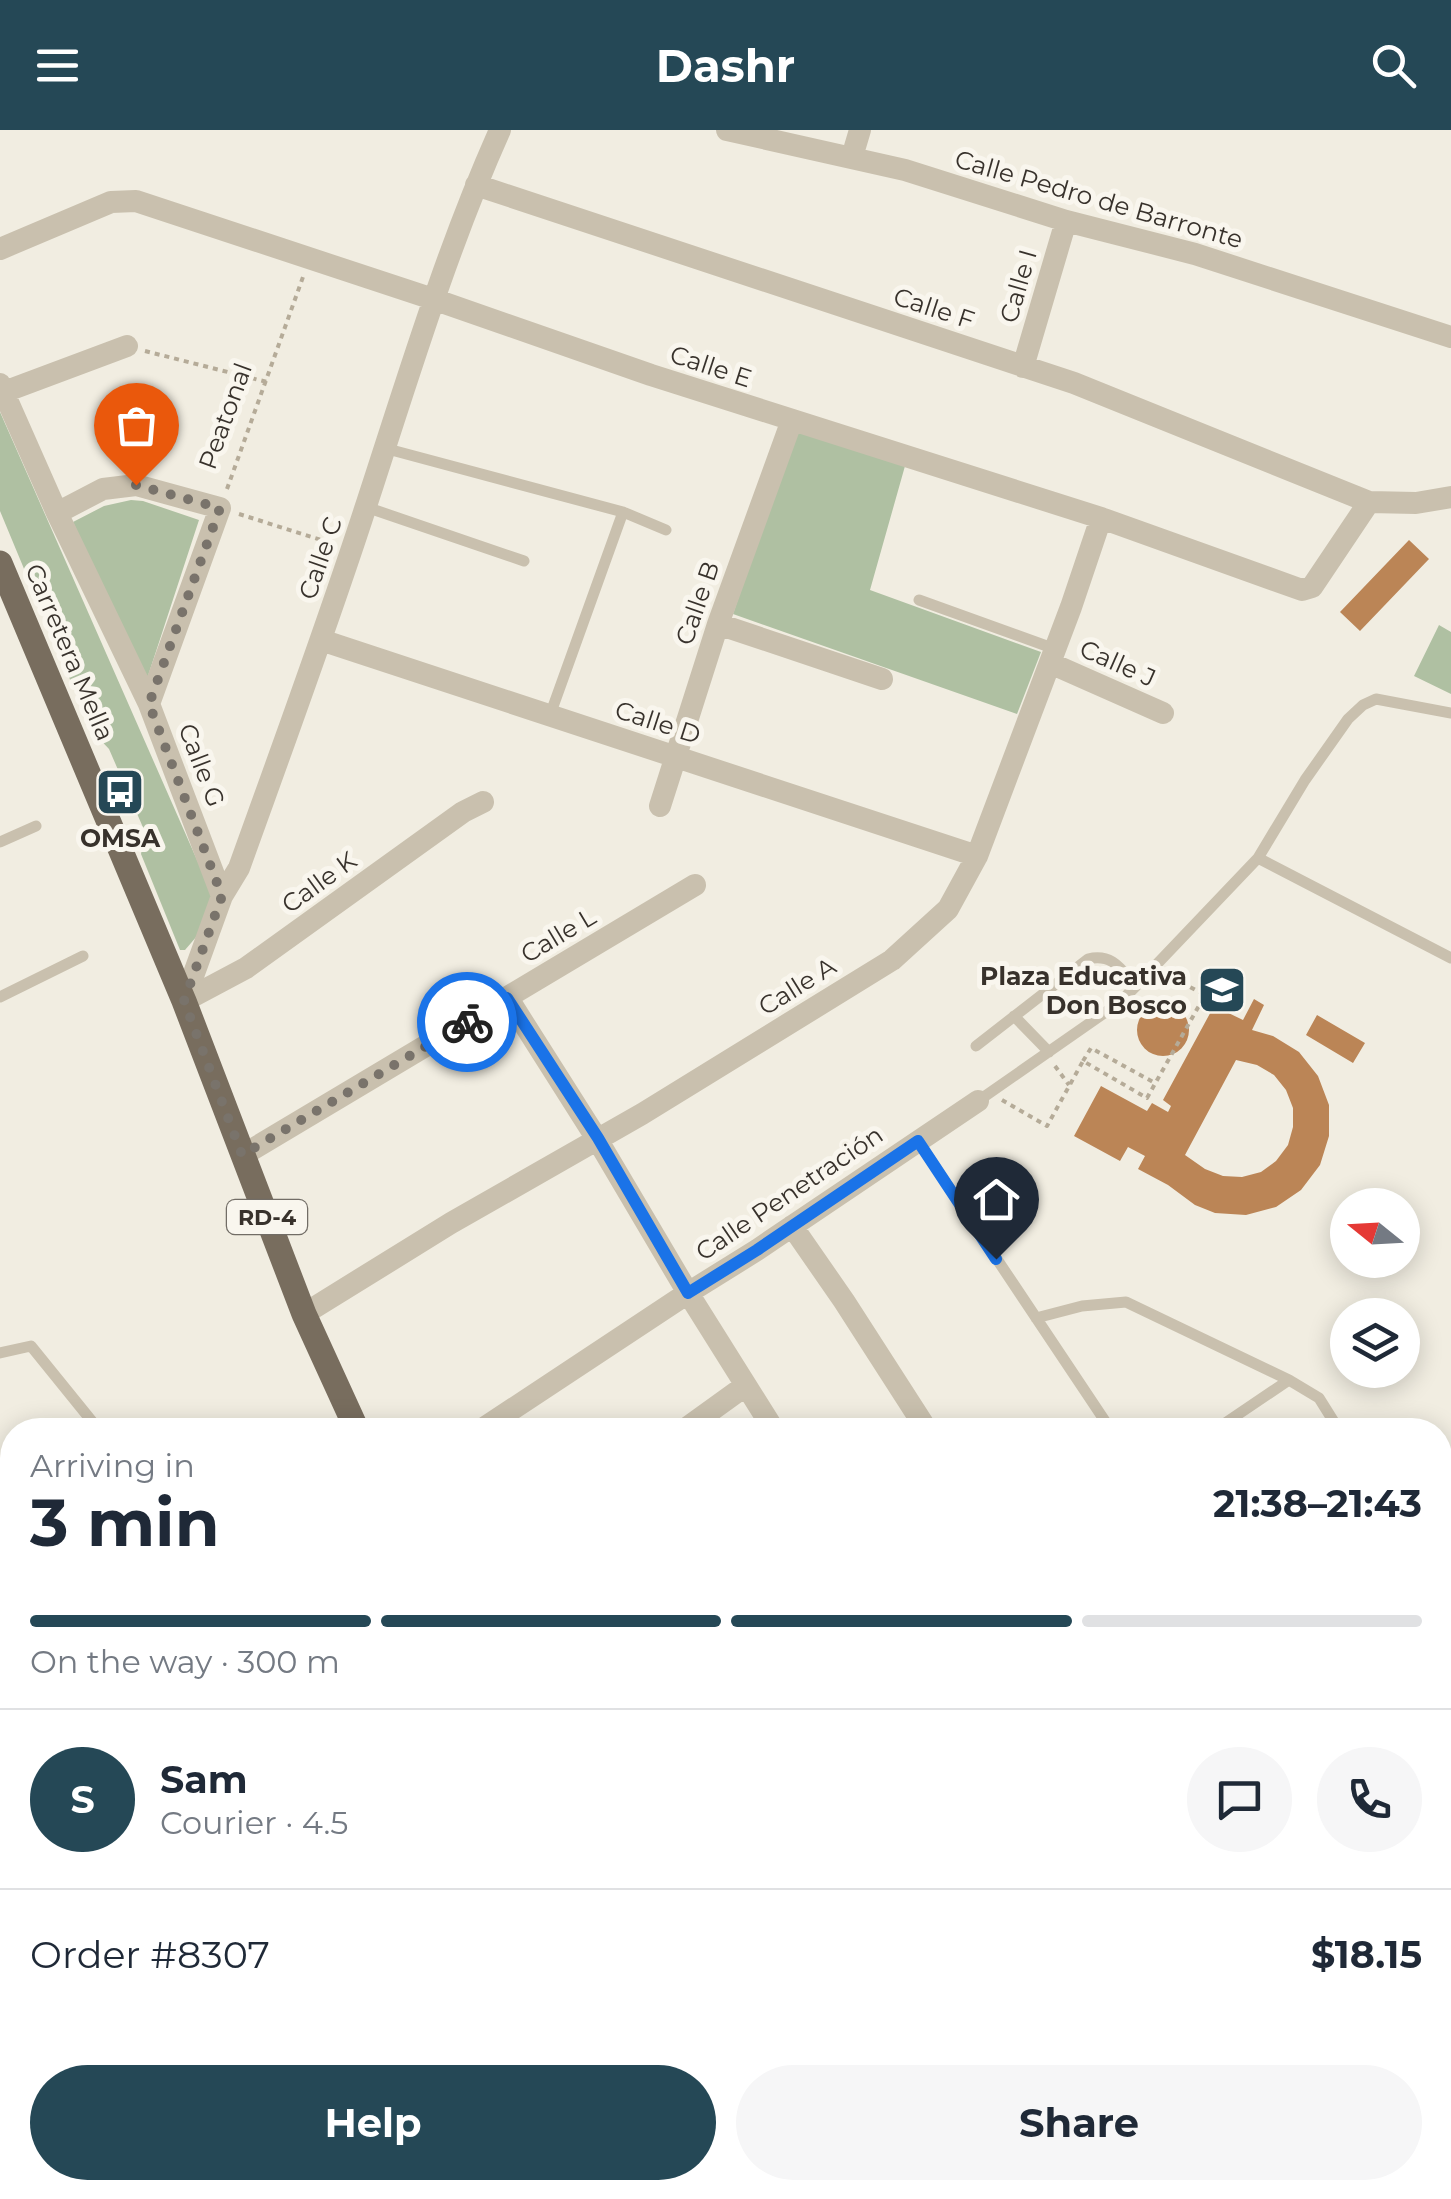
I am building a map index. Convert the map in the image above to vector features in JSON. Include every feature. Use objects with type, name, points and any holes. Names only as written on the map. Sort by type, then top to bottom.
[{"type":"main road","name":"Carretera Mella","points":[[0,563],[10,612],[184,1001],[304,1314],[352,1418]]},
{"type":"street","name":"Calle C","points":[[184,1001],[222,896],[240,868],[322,640],[433,300],[500,130]]},
{"type":"street","name":"Calle Pedro de Barronte","points":[[727,130],[852,157],[1195,254],[1451,338]]},
{"type":"street","points":[[852,157],[860,130]]},
{"type":"street","name":"Calle F","points":[[476,185],[1074,384],[1369,502]]},
{"type":"street","name":"Calle E","points":[[0,249],[111,202],[136,201],[651,376],[1102,518],[1302,590],[1312,587],[1369,502]]},
{"type":"street","name":"Calle I","points":[[1023,367],[1066,220]]},
{"type":"street","points":[[2,388],[127,346]]},
{"type":"street","name":"Calle G","points":[[2,388],[149,704],[222,896]]},
{"type":"street","name":"Calle B","points":[[660,806],[718,624],[792,420]]},
{"type":"street","points":[[57,513],[103,489],[136,485],[220,508]]},
{"type":"street","points":[[1369,502],[1416,503],[1451,496]]},
{"type":"street","name":"Peatonal","points":[[149,704],[220,508]]},
{"type":"street","name":"Calle A","points":[[304,1314],[892,960],[948,909],[977,856],[1102,518]]},
{"type":"street","points":[[718,624],[882,680]]},
{"type":"street","name":"Calle D","points":[[322,640],[977,856]]},
{"type":"street","name":"Calle J","points":[[1053,656],[1163,713]]},
{"type":"street","name":"Calle K","points":[[184,1001],[246,968],[462,812],[483,802]]},
{"type":"street","name":"Calle L","points":[[242,1155],[694,885]]},
{"type":"street","points":[[507,998],[598,1138],[766,1418]]},
{"type":"street","name":"Calle Penetración","points":[[499,1418],[984,1097]]},
{"type":"street","points":[[792,1226],[920,1418]]},
{"type":"street","points":[[701,1418],[745,1386]]},
{"type":"lane","points":[[384,448],[623,512],[666,530]]},
{"type":"lane","points":[[366,507],[524,562]]},
{"type":"lane","points":[[550,715],[623,512]]},
{"type":"lane","points":[[919,600],[1053,656]]},
{"type":"lane","points":[[984,1097],[1120,1002],[1136,986],[1258,858],[1305,780],[1362,705],[1376,699],[1451,714]]},
{"type":"lane","points":[[0,842],[36,826]]},
{"type":"lane","points":[[1258,858],[1451,958]]},
{"type":"lane","points":[[0,997],[84,956]]},
{"type":"lane","points":[[976,1046],[1088,958],[1111,959],[1136,986]]},
{"type":"lane","points":[[1014,1016],[1048,1053]]},
{"type":"lane","points":[[918,1141],[1103,1418]]},
{"type":"lane","points":[[1036,1318],[1082,1306],[1126,1302],[1288,1380],[1319,1398],[1332,1418]]},
{"type":"lane","points":[[0,1353],[31,1346],[90,1418]]},
{"type":"lane","points":[[1233,1418],[1288,1380]]},
{"type":"path","name":"Peatonal","points":[[220,508],[309,258]]},
{"type":"path","points":[[127,346],[266,382]]},
{"type":"path","points":[[220,508],[351,550]]},
{"type":"path","points":[[1083,1062],[1146,1098],[1205,995],[1153,967]]},
{"type":"path","points":[[984,1097],[1047,1126],[1091,1048],[1155,1083]]},
{"type":"path","points":[[1048,1053],[1069,1085]]},
{"type":"green space","points":[[0,412],[212,894],[197,936],[185,950],[180,950],[141,854],[145,832],[109,749],[91,730],[0,511]]},
{"type":"green space","points":[[794,431],[905,466],[870,590],[1041,652],[1017,714],[733,614]]},
{"type":"green space","points":[[131,500],[199,520],[146,682],[73,522],[104,506]]},
{"type":"green space","points":[[1439,625],[1451,632],[1451,694],[1414,676]]},
{"type":"building","points":[[1409,540],[1429,559],[1360,631],[1340,612]]},
{"type":"building","points":[[1254,999],[1264,1005],[1252,1030],[1273,1036],[1299,1052],[1318,1076],[1329,1105],[1329,1136],[1320,1165],[1301,1190],[1276,1207],[1246,1215],[1215,1213],[1138,1169],[1145,1156],[1128,1147],[1120,1161],[1074,1136],[1101,1086],[1147,1111],[1152,1103],[1168,1112],[1171,1106],[1163,1100],[1214,1006],[1243,1020]],"holes":[[[1236,1060],[1257,1065],[1274,1075],[1293,1108],[1288,1145],[1261,1172],[1223,1176],[1205,1169],[1185,1155]]]},
{"type":"building","points":[[1163,1004],[1181,1012],[1189,1030],[1181,1048],[1163,1056],[1145,1048],[1137,1030],[1145,1012]]},
{"type":"building","points":[[1317,1015],[1365,1043],[1353,1063],[1306,1035]]},
{"type":"way so far","points":[[136,485],[220,508],[149,704],[222,896],[184,1001],[242,1155],[467,1022]]},
{"type":"place","name":"OMSA","points":[[120,792]]},
{"type":"place","name":"Plaza Educativa Don Bosco","points":[[1222,990]]},
{"type":"route","points":[[467,1022],[507,998],[598,1138],[688,1293],[918,1141],[996,1259]]}]
